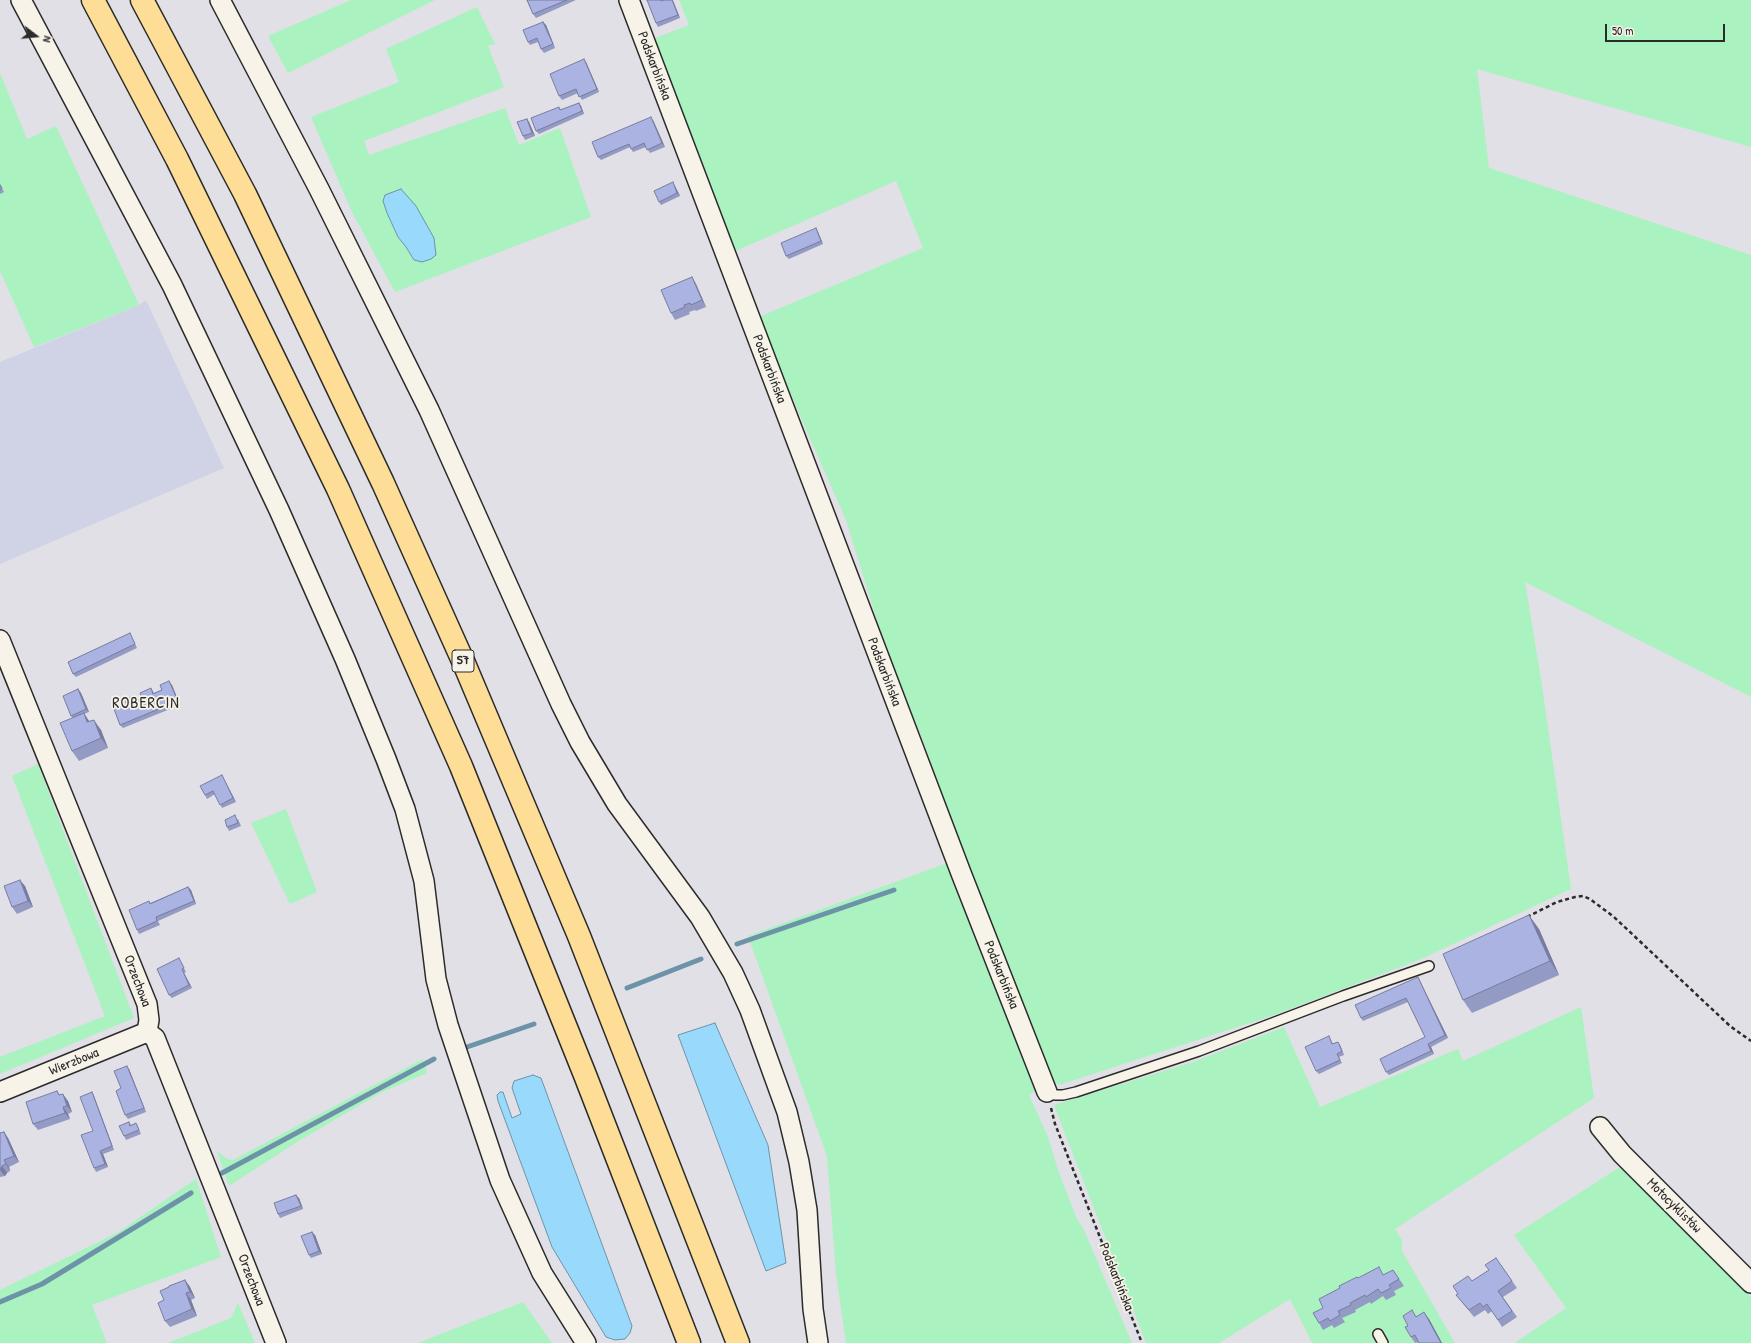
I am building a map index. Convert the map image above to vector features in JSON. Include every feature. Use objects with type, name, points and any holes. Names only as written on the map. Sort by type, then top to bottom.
[{"type":"highway","points":[[93,0],[177,159],[338,490],[457,758],[582,1068],[689,1343]]},
{"type":"highway","name":"S7","points":[[142,0],[245,194],[383,483],[460,654],[579,936],[738,1343]]},
{"type":"street","points":[[21,0],[172,285],[278,510],[345,659],[405,809],[424,881],[436,980],[448,1025],[498,1172],[542,1273],[586,1343]]},
{"type":"street","points":[[220,0],[320,189],[429,410],[561,704],[580,742],[617,804],[700,917],[733,973],[750,1010],[787,1112],[799,1162],[807,1210],[813,1309],[818,1343]]},
{"type":"street","name":"Podskarbińska","points":[[629,0],[961,874],[1047,1092]]},
{"type":"street","name":"Orzechowa","points":[[0,640],[147,1004],[149,1020],[147,1032],[155,1038],[276,1343]]},
{"type":"street","name":"Wierzbowa","points":[[0,1092],[147,1032]]},
{"type":"street","name":"Motocyklistów","points":[[1600,1127],[1622,1154],[1751,1283]]},
{"type":"lane","points":[[1047,1092],[1055,1095],[1070,1093],[1191,1054],[1343,996],[1429,966]]},
{"type":"lane","points":[[1378,1334],[1383,1343]]},
{"type":"path","points":[[1521,920],[1556,902],[1583,896],[1590,899],[1614,917],[1730,1026],[1751,1041]]},
{"type":"path","name":"Podskarbińska","points":[[1047,1092],[1055,1124],[1142,1343]]},
{"type":"shaded area","points":[[146,300],[224,468],[0,564],[0,362],[139,305]]},
{"type":"green space","points":[[351,0],[435,0],[288,73],[268,36]]},
{"type":"green space","points":[[679,0],[1751,0],[1751,147],[1477,69],[1489,168],[1751,255],[1751,697],[1525,582],[1541,679],[1571,889],[1421,959],[1277,1014],[1059,1085],[1048,1080],[971,886],[922,738],[891,666],[846,520],[790,393],[759,317],[923,248],[896,181],[733,252],[653,39],[689,25]]},
{"type":"green space","points":[[477,7],[495,44],[488,46],[504,87],[364,141],[369,155],[505,108],[519,145],[560,128],[591,217],[395,292],[352,212],[311,117],[399,82],[386,49]],"holes":[[[385,195],[414,260],[398,237],[387,213],[383,201]]]},
{"type":"green space","points":[[0,73],[27,139],[56,126],[139,305],[34,347],[0,271]]},
{"type":"green space","points":[[38,764],[134,1018],[0,1074],[0,1057],[105,1016],[12,776]]},
{"type":"green space","points":[[286,809],[317,892],[290,904],[251,823]]},
{"type":"green space","points":[[950,862],[1038,1089],[1029,1095],[1048,1137],[1058,1170],[1076,1217],[1084,1230],[1132,1343],[846,1343],[836,1273],[827,1156],[748,936]]},
{"type":"green space","points":[[1581,1007],[1594,1098],[1395,1229],[1402,1240],[1402,1251],[1455,1343],[1312,1343],[1290,1299],[1219,1343],[1146,1343],[1054,1105],[1193,1062],[1284,1027],[1320,1107],[1458,1049],[1463,1061]]},
{"type":"green space","points":[[423,1059],[427,1073],[382,1092],[297,1142],[229,1186],[217,1151],[227,1159],[233,1160]]},
{"type":"green space","points":[[1623,1165],[1751,1297],[1751,1343],[1515,1343],[1566,1308],[1514,1235]]},
{"type":"green space","points":[[196,1179],[221,1257],[92,1305],[107,1343],[0,1343],[0,1290],[117,1233]]},
{"type":"green space","points":[[523,1302],[552,1343],[418,1343],[433,1337]]},
{"type":"green space","points":[[238,1303],[255,1343],[168,1343],[231,1318]]},
{"type":"water","points":[[401,189],[416,206],[434,238],[436,255],[431,259],[422,262],[414,260],[398,237],[387,213],[383,201],[385,195]]},
{"type":"water","points":[[715,1023],[768,1145],[786,1263],[766,1271],[678,1035]]},
{"type":"water","points":[[533,1075],[541,1078],[632,1326],[630,1333],[625,1339],[615,1340],[606,1337],[552,1247],[498,1101],[497,1095],[500,1092],[503,1092],[512,1118],[521,1114],[512,1088],[514,1081]]},
{"type":"building","points":[[527,0],[567,0],[533,14]]},
{"type":"building","points":[[647,0],[672,0],[678,15],[656,23]]},
{"type":"building","points":[[543,22],[553,44],[541,49],[537,38],[528,42],[523,30]]},
{"type":"building","points":[[584,59],[597,89],[579,97],[576,89],[559,96],[550,74]]},
{"type":"building","points":[[579,103],[582,111],[536,131],[531,118],[559,107],[560,110]]},
{"type":"building","points":[[651,117],[662,143],[647,150],[644,143],[631,149],[629,144],[598,157],[592,142]]},
{"type":"building","points":[[527,119],[532,133],[523,136],[517,122]]},
{"type":"building","points":[[673,182],[677,193],[659,202],[654,191]]},
{"type":"building","points":[[816,228],[821,241],[786,256],[781,243]]},
{"type":"building","points":[[692,277],[702,300],[691,305],[690,303],[684,305],[685,307],[671,313],[661,290]]},
{"type":"building","points":[[130,633],[135,644],[73,674],[68,662]]},
{"type":"building","points":[[169,681],[178,701],[120,725],[114,709],[126,704],[125,700],[133,696],[134,701],[142,698],[140,693],[151,688],[153,694],[162,690],[160,685]]},
{"type":"building","points":[[78,689],[86,709],[71,716],[63,696]]},
{"type":"building","points":[[84,713],[87,722],[94,720],[101,738],[72,751],[60,723]]},
{"type":"building","points":[[222,775],[233,798],[220,805],[213,791],[205,795],[200,786]]},
{"type":"building","points":[[235,815],[238,823],[227,827],[225,820]]},
{"type":"building","points":[[20,880],[28,901],[12,907],[4,886]]},
{"type":"building","points":[[188,887],[194,901],[156,917],[157,921],[137,930],[129,910],[149,901],[150,904]]},
{"type":"building","points":[[1529,915],[1550,961],[1463,1000],[1443,954]]},
{"type":"building","points":[[179,958],[184,968],[182,969],[189,985],[169,995],[157,969]]},
{"type":"building","points":[[1418,977],[1445,1035],[1428,1044],[1431,1051],[1386,1072],[1380,1059],[1425,1037],[1406,998],[1361,1018],[1355,1005]]},
{"type":"building","points":[[1329,1036],[1332,1044],[1338,1042],[1342,1051],[1337,1054],[1340,1060],[1316,1071],[1305,1047]]},
{"type":"building","points":[[127,1066],[144,1108],[125,1115],[116,1091],[121,1088],[114,1071]]},
{"type":"building","points":[[57,1091],[59,1095],[63,1094],[67,1106],[63,1107],[65,1113],[33,1124],[26,1102]]},
{"type":"building","points":[[92,1092],[112,1146],[100,1151],[105,1164],[94,1168],[81,1135],[93,1131],[80,1097]]},
{"type":"building","points":[[129,1122],[130,1126],[136,1123],[139,1130],[124,1136],[119,1126]]},
{"type":"building","points":[[4,1132],[14,1156],[4,1160],[6,1164],[2,1166],[0,1170],[0,1133]]},
{"type":"building","points":[[296,1195],[301,1206],[278,1214],[274,1203]]},
{"type":"building","points":[[312,1232],[319,1251],[309,1255],[301,1236]]},
{"type":"building","points":[[1496,1258],[1512,1281],[1498,1291],[1512,1311],[1498,1320],[1487,1304],[1483,1307],[1480,1303],[1469,1310],[1456,1295],[1458,1294],[1453,1286],[1468,1276],[1472,1281],[1489,1270],[1485,1265]]},
{"type":"building","points":[[1379,1267],[1383,1275],[1393,1270],[1399,1279],[1389,1285],[1391,1288],[1381,1293],[1378,1289],[1366,1297],[1365,1295],[1350,1303],[1351,1305],[1338,1311],[1340,1315],[1330,1321],[1328,1318],[1319,1323],[1313,1313],[1323,1308],[1319,1299],[1340,1288],[1339,1286]]},
{"type":"building","points":[[185,1280],[190,1292],[186,1293],[192,1309],[165,1321],[158,1303],[164,1300],[160,1291]]},
{"type":"building","points":[[1412,1310],[1416,1317],[1424,1312],[1441,1343],[1419,1343],[1415,1335],[1411,1337],[1405,1327],[1408,1326],[1403,1316]]},
{"type":"waterway","points":[[737,944],[894,890]]},
{"type":"waterway","points":[[627,988],[701,959]]},
{"type":"waterway","points":[[467,1047],[534,1024]]},
{"type":"waterway","points":[[222,1173],[434,1059]]},
{"type":"waterway","points":[[0,1302],[42,1284],[191,1193]]},
{"type":"district","name":"ROBERCIN","points":[[146,704]]}]
